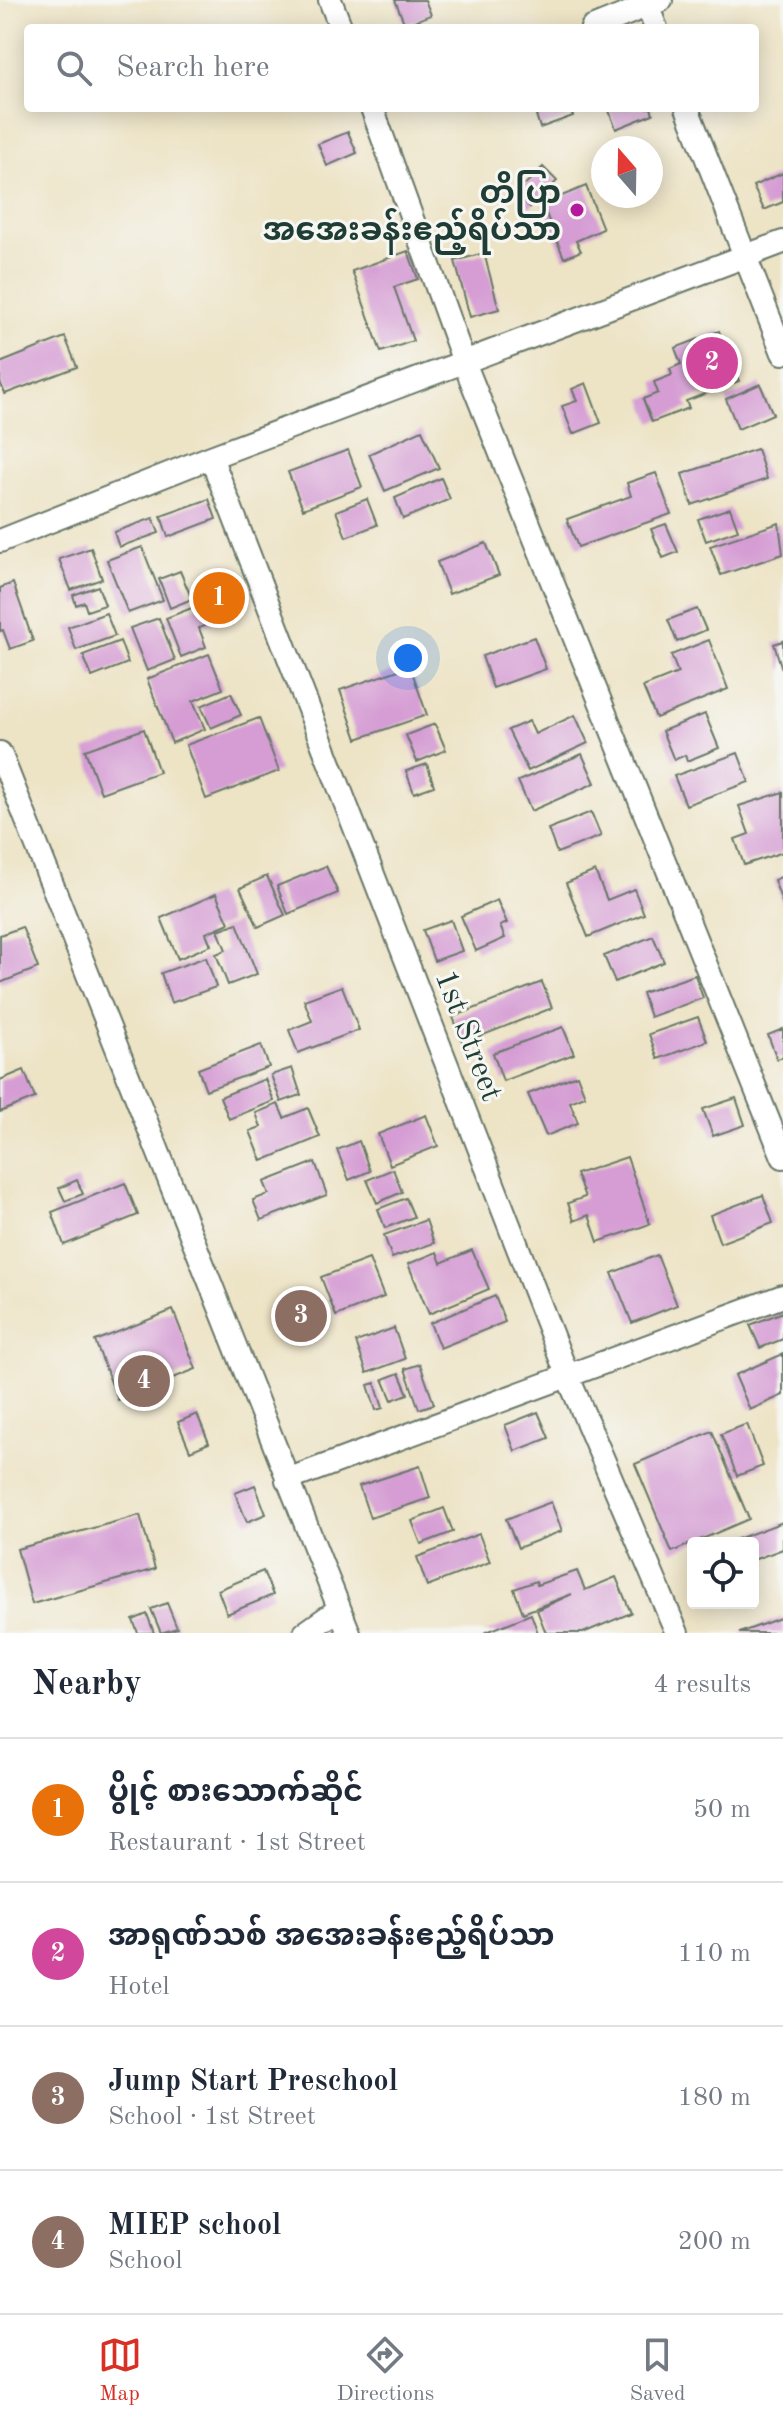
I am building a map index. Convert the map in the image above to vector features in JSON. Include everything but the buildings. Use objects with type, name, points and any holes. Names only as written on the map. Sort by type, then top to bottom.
[{"type":"street","points":[[330,0],[339,24]]},
{"type":"street","points":[[601,24],[651,2],[655,24]]},
{"type":"street","points":[[381,112],[464,362],[783,1157]]},
{"type":"street","points":[[689,112],[783,353]]},
{"type":"street","points":[[0,541],[211,457],[783,242]]},
{"type":"street","name":"1st Street","points":[[211,457],[568,1377],[677,1633]]},
{"type":"street","points":[[0,753],[349,1633]]},
{"type":"street","points":[[287,1480],[783,1296]]},
{"type":"street","points":[[305,1633],[339,1609]]},
{"type":"place","name":"တိပြာ အအေးခန်းဧည့်ရိပ်သာ","points":[[577,210]]},
{"type":"place","name":"အာရုဏ်သစ် အအေးခန်းဧည့်ရိပ်သာ","points":[[712,363]]},
{"type":"place","name":"ပွိုင့် စားသောက်ဆိုင်","points":[[219,598]]},
{"type":"place","name":"Jump Start Preschool","points":[[301,1316]]},
{"type":"place","name":"MIEP school","points":[[144,1381]]}]
